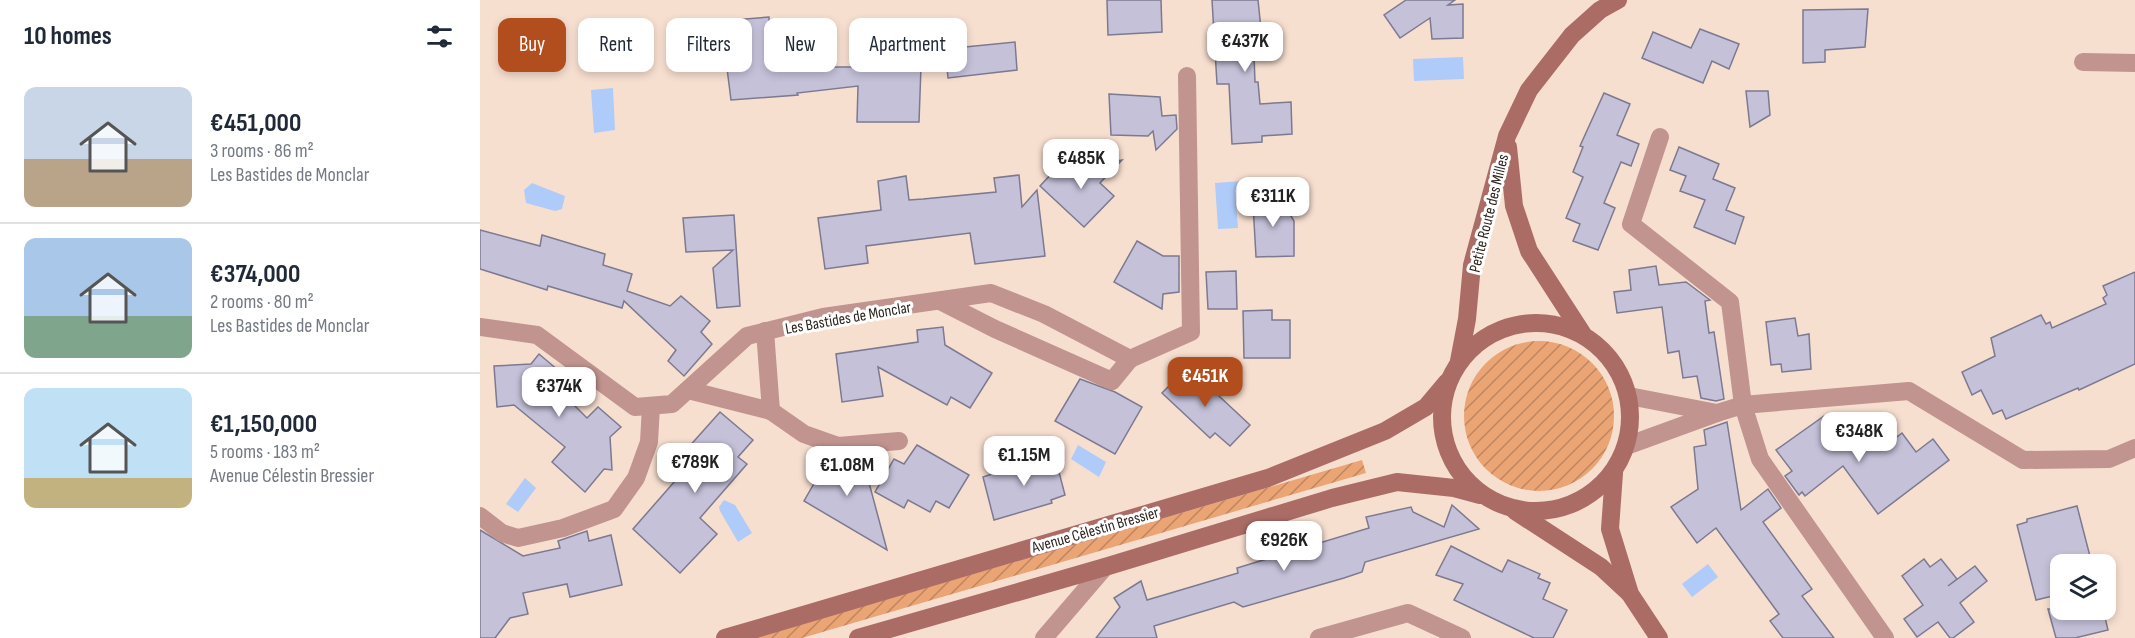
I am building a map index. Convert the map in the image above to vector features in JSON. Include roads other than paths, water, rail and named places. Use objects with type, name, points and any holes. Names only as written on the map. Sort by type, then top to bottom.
[{"type":"main road","name":"Petite Route des Milles","points":[[1459,361],[1473,266],[1507,136],[1529,90],[1572,36],[1600,10],[1618,0]]},
{"type":"main road","name":"Petite Route des Milles","points":[[1507,136],[1514,206],[1529,251],[1582,333]]},
{"type":"main road","points":[[1480,495],[1455,468],[1441,426],[1447,382],[1459,361],[1490,333],[1538,321],[1582,333],[1610,355],[1629,396],[1629,445],[1614,473],[1587,497],[1544,512],[1511,509]]},
{"type":"main road","name":"Avenue Célestin Bressier","points":[[725,638],[1268,478],[1384,431],[1425,407],[1447,382]]},
{"type":"main road","points":[[1614,473],[1610,530],[1630,594]]},
{"type":"main road","points":[[858,638],[1105,567],[1332,498],[1396,482],[1454,488],[1480,495],[1511,509],[1601,567],[1630,594],[1659,638]]},
{"type":"street","points":[[2083,62],[2135,63]]},
{"type":"street","points":[[942,302],[995,329],[1112,381],[1130,359],[1191,332],[1187,76]]},
{"type":"street","points":[[1660,137],[1631,224],[1730,302],[1743,405],[1760,459],[1886,638]]},
{"type":"street","name":"Les Bastides de Monclar","points":[[651,406],[672,404],[747,336],[823,317],[942,302],[991,293],[1044,315],[1130,359]]},
{"type":"street","points":[[480,327],[537,335],[635,407],[651,406],[649,442],[636,478],[614,509],[563,528],[518,538],[502,533],[480,516]]},
{"type":"street","points":[[765,332],[771,411]]},
{"type":"street","points":[[688,390],[771,411],[804,434],[838,446],[899,441]]},
{"type":"street","points":[[1629,445],[1743,405],[1909,391],[2023,460],[2109,459],[2135,448]]},
{"type":"street","points":[[1629,396],[1717,413]]},
{"type":"street","points":[[1044,638],[1105,567]]},
{"type":"street","points":[[1319,638],[1408,613],[1462,638]]},
{"type":"water","points":[[1463,57],[1464,79],[1414,81],[1413,59]]},
{"type":"water","points":[[613,88],[615,130],[594,133],[591,90]]},
{"type":"water","points":[[1243,181],[1243,189],[1235,190],[1238,228],[1218,229],[1215,183]]},
{"type":"water","points":[[532,183],[565,196],[562,209],[555,211],[526,203],[524,190]]},
{"type":"water","points":[[1078,445],[1106,462],[1099,477],[1071,459]]},
{"type":"water","points":[[525,478],[536,488],[518,512],[506,504]]},
{"type":"water","points":[[724,500],[735,505],[752,533],[738,542],[720,511],[719,507]]},
{"type":"water","points":[[1708,564],[1718,577],[1692,597],[1682,584]]}]
